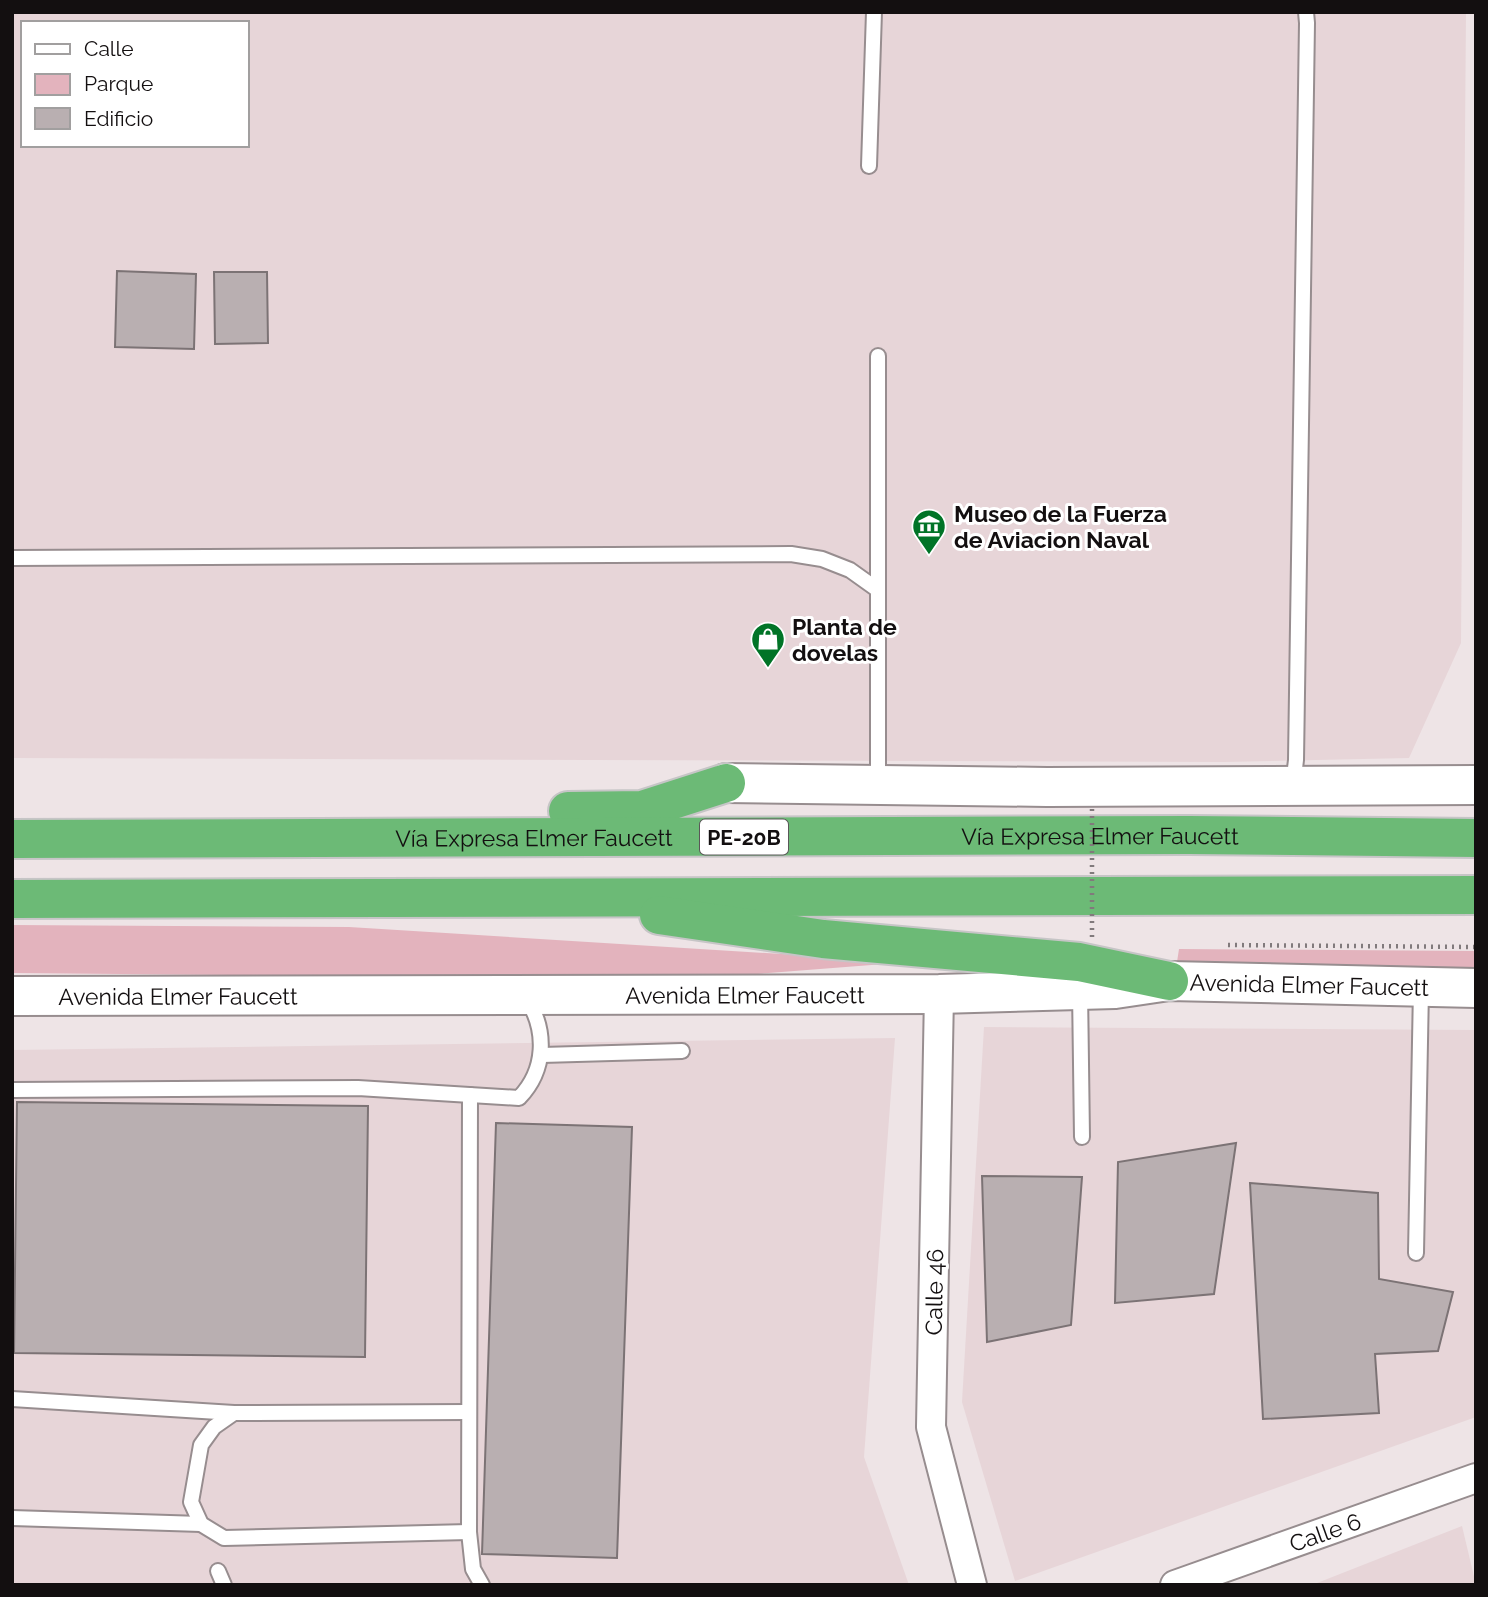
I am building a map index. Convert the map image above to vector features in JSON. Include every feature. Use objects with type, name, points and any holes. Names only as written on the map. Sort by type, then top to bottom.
[{"type":"highway","points":[[374,838],[431,814],[642,810],[726,783]]},
{"type":"highway","name":"Vía Expresa Elmer Faucett","points":[[12,839],[1189,835],[1476,838]]},
{"type":"highway","points":[[12,899],[1476,895]]},
{"type":"highway","points":[[533,896],[823,940],[1079,962],[1169,981]]},
{"type":"main road","points":[[726,783],[1047,787],[1476,785]]},
{"type":"main road","name":"Avenida Elmer Faucett","points":[[12,996],[939,994],[1115,989],[1169,981],[1476,988]]},
{"type":"street","name":"Calle 46","points":[[939,994],[931,1427],[972,1585]]},
{"type":"street","name":"Calle 6","points":[[1175,1585],[1476,1478]]},
{"type":"lane","points":[[869,166],[874,12]]},
{"type":"lane","points":[[1293,786],[1296,760],[1306,12]]},
{"type":"lane","points":[[878,356],[878,784]]},
{"type":"lane","points":[[12,558],[791,554],[822,559],[850,570],[878,590]]},
{"type":"lane","points":[[1416,1253],[1421,988]]},
{"type":"lane","points":[[1080,989],[1082,1137]]},
{"type":"lane","points":[[12,1090],[358,1088],[519,1098],[530,1087],[542,1055],[537,1016],[525,994]]},
{"type":"lane","points":[[542,1055],[682,1051]]},
{"type":"lane","points":[[470,1095],[469,1532],[473,1569],[482,1585]]},
{"type":"lane","points":[[12,1399],[234,1413],[469,1412]]},
{"type":"lane","points":[[201,1524],[191,1502],[201,1445],[214,1427],[234,1413]]},
{"type":"lane","points":[[12,1518],[201,1524],[224,1538],[469,1532]]},
{"type":"path","points":[[1092,809],[1092,938]]},
{"type":"path","points":[[1225,945],[1476,947]]},
{"type":"shaded area","name":"Planta de dovelas","points":[[12,12],[1466,12],[1461,643],[1409,758],[1224,762],[12,758]]},
{"type":"shaded area","points":[[984,1027],[1476,1030],[1476,1417],[1015,1581],[962,1402]]},
{"type":"shaded area","points":[[895,1038],[864,1457],[909,1585],[12,1585],[12,1050]]},
{"type":"shaded area","points":[[1462,1526],[1476,1585],[1312,1585]]},
{"type":"green space","points":[[12,925],[349,927],[910,962],[693,979],[12,973]]},
{"type":"green space","points":[[1179,949],[1476,951],[1476,971],[1177,962]]},
{"type":"building","points":[[117,271],[196,274],[194,349],[115,347]]},
{"type":"building","points":[[214,272],[267,272],[268,343],[215,344]]},
{"type":"building","points":[[17,1102],[368,1106],[365,1357],[14,1353]]},
{"type":"building","points":[[496,1123],[632,1127],[617,1558],[482,1554]]},
{"type":"building","points":[[1236,1143],[1214,1294],[1115,1303],[1118,1162]]},
{"type":"building","points":[[982,1176],[1082,1177],[1071,1325],[987,1342]]},
{"type":"building","points":[[1250,1183],[1378,1193],[1379,1279],[1453,1292],[1438,1351],[1375,1354],[1379,1413],[1263,1419]]},
{"type":"place","name":"Museo de la Fuerza de Aviacion Naval","points":[[929,556]]},
{"type":"place","name":"Planta de dovelas","points":[[768,669]]}]
